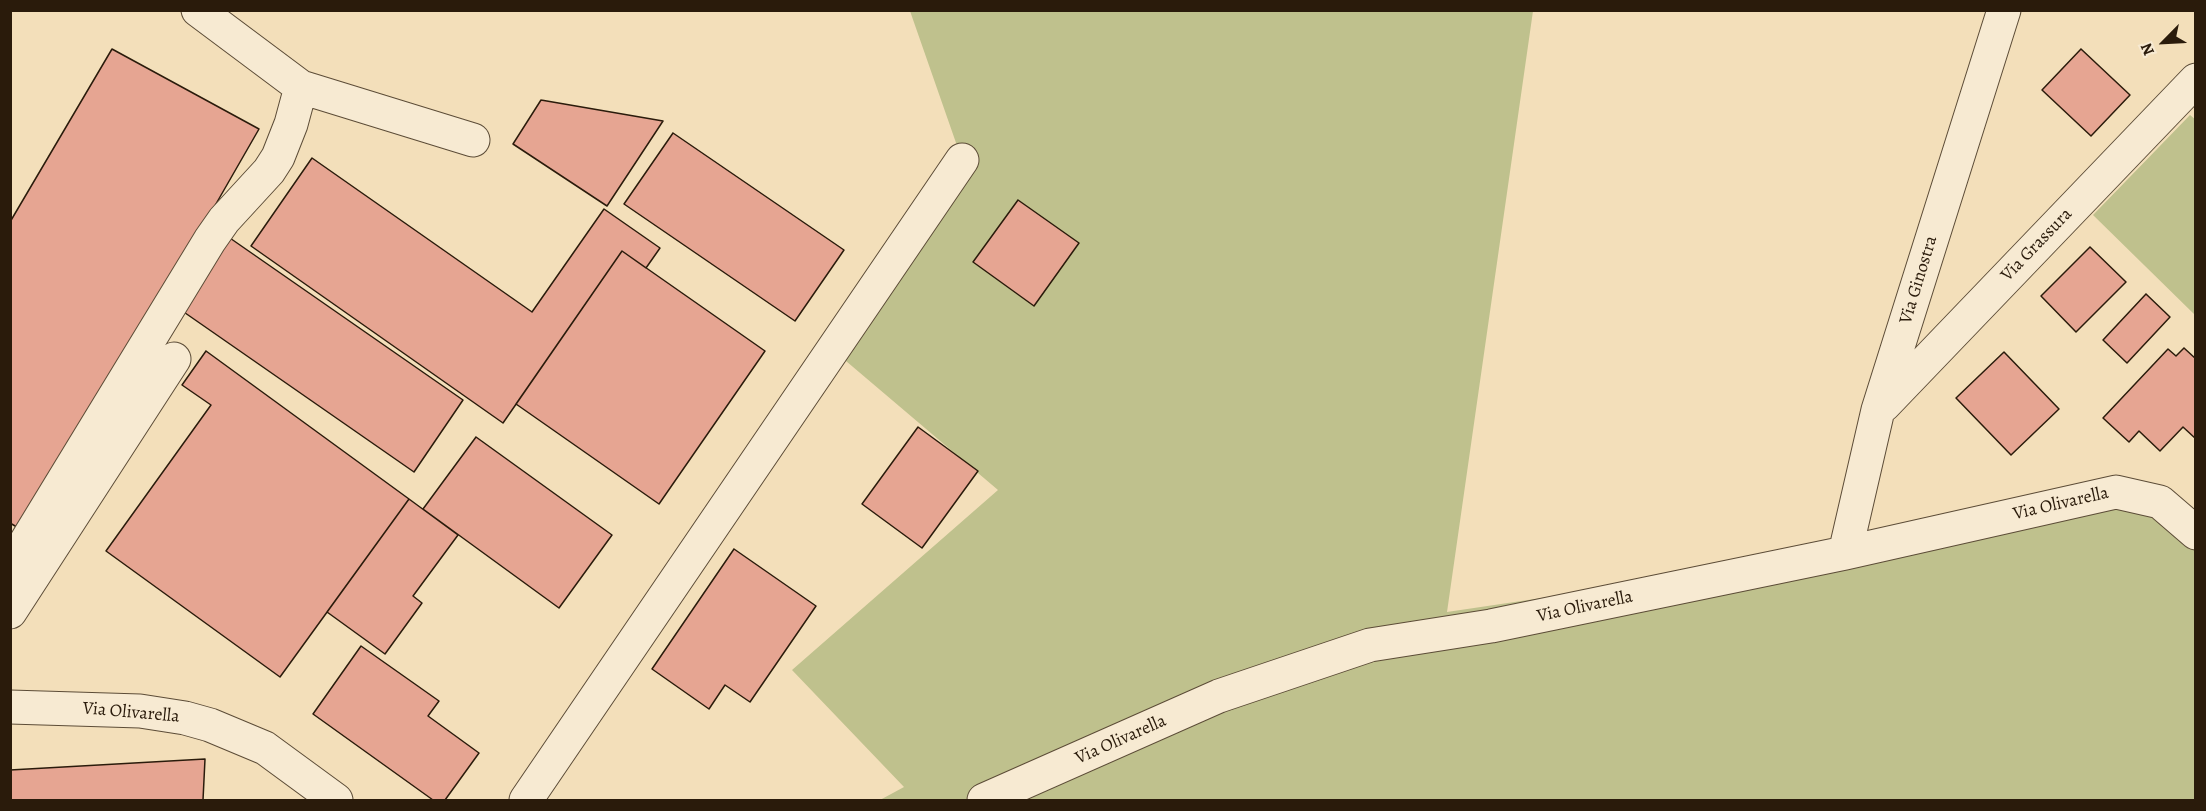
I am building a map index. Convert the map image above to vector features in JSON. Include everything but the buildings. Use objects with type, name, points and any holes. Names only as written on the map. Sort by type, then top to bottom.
[{"type":"street","points":[[198,10],[301,87],[473,140]]},
{"type":"street","name":"Via Ginostra","points":[[1845,553],[1878,410],[2004,10]]},
{"type":"street","name":"Via Grassura","points":[[1878,410],[2196,80]]},
{"type":"street","points":[[10,568],[210,240],[224,220],[269,171],[278,157],[291,124],[301,87]]},
{"type":"street","points":[[526,801],[962,160]]},
{"type":"street","points":[[10,612],[174,358]]},
{"type":"street","name":"Via Olivarella","points":[[984,801],[1219,696],[1370,645],[1491,626],[1845,553],[2116,492],[2160,502],[2192,521]]},
{"type":"street","name":"Via Olivarella","points":[[10,707],[140,711],[185,718],[210,725],[265,748],[336,801]]},
{"type":"green space","points":[[910,11],[1533,11],[1447,612],[1845,553],[2116,492],[2195,533],[2195,800],[880,800],[904,787],[792,670],[998,490],[833,350],[962,160]]},
{"type":"green space","points":[[2190,115],[2196,120],[2195,315],[2093,215]]}]
